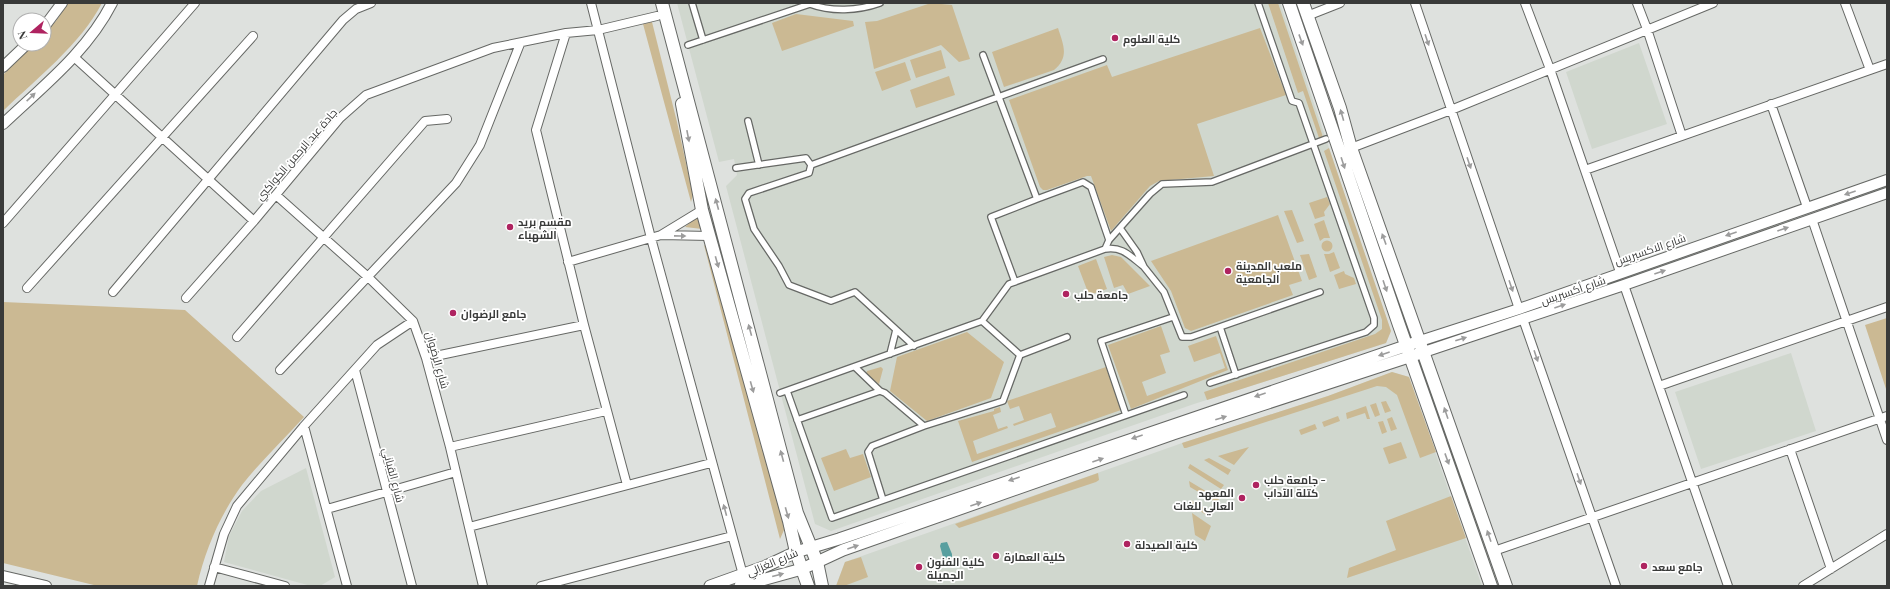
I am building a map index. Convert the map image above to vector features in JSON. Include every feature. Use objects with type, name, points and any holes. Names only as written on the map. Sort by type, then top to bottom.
[{"type":"main road","points":[[654,3],[682,105],[702,210],[787,513],[796,552],[808,586]]},
{"type":"main road","points":[[662,3],[797,513],[817,562],[822,586]]},
{"type":"main road","points":[[1289,3],[1408,351],[1491,586]]},
{"type":"main road","points":[[1303,3],[1333,88],[1351,148],[1506,586]]},
{"type":"main road","points":[[1320,93],[1333,88]]},
{"type":"main road","points":[[1408,351],[1422,346]]},
{"type":"main road","name":"شارع الغزالي","points":[[710,586],[743,575],[796,552],[839,540],[1408,351]]},
{"type":"main road","name":"شارع الغزالي","points":[[740,586],[802,568],[843,550],[1408,351]]},
{"type":"street","points":[[52,16],[62,3]]},
{"type":"street","points":[[3,124],[74,57],[103,21],[112,3]]},
{"type":"street","points":[[3,224],[195,3]]},
{"type":"street","points":[[113,292],[343,20],[353,6],[371,3]]},
{"type":"street","points":[[591,3],[651,238],[711,463],[743,575]]},
{"type":"street","points":[[692,3],[703,40]]},
{"type":"street","points":[[688,45],[811,3],[821,8],[860,9],[880,3]]},
{"type":"street","points":[[1210,384],[1366,332],[1374,325],[1374,318],[1299,103],[1292,101],[1258,3]]},
{"type":"street","points":[[1307,16],[1340,3]]},
{"type":"street","points":[[1415,3],[1519,309]]},
{"type":"street","points":[[1525,3],[1550,69],[1620,272]]},
{"type":"street","points":[[1637,3],[1682,136]]},
{"type":"street","points":[[1351,148],[1451,110],[1713,3]]},
{"type":"street","points":[[1845,3],[1870,70]]},
{"type":"street","name":"جادة عبد الرحمن الكواكبي","points":[[186,298],[254,221],[340,118],[366,95],[493,48],[566,34],[598,30],[657,16]]},
{"type":"street","points":[[566,34],[536,130],[584,326],[626,485]]},
{"type":"street","points":[[27,288],[253,36]]},
{"type":"street","points":[[280,370],[456,182],[480,145],[520,44]]},
{"type":"street","points":[[3,67],[19,52]]},
{"type":"street","points":[[983,55],[1037,199]]},
{"type":"street","points":[[74,57],[254,221]]},
{"type":"street","points":[[811,165],[1103,59]]},
{"type":"street","points":[[1585,170],[1887,64]]},
{"type":"street","points":[[1771,104],[1807,207]]},
{"type":"street","points":[[237,337],[323,236],[425,121],[447,119]]},
{"type":"street","points":[[748,121],[759,165]]},
{"type":"street","points":[[1105,249],[1120,228],[1162,184],[1212,182],[1326,139]]},
{"type":"street","points":[[736,168],[806,158],[811,165],[809,173],[750,193],[746,199],[754,229],[779,266],[789,285],[830,301],[855,292],[914,346]]},
{"type":"street","name":"شارع الاكسبريس","points":[[1422,346],[1620,272],[1887,180]]},
{"type":"street","points":[[1015,282],[991,217],[1082,182],[1090,187],[1110,240]]},
{"type":"street","name":"شارع أكسبريس","points":[[1422,346],[1523,319],[1887,193]]},
{"type":"street","name":"شارع الرضوان","points":[[276,195],[368,277],[414,321],[426,358],[450,447],[483,586]]},
{"type":"street","points":[[662,235],[702,210]]},
{"type":"street","points":[[1812,220],[1846,321],[1883,417],[1887,440]]},
{"type":"street","points":[[1120,228],[1138,252],[1144,267]]},
{"type":"street","points":[[568,262],[662,235],[710,236]]},
{"type":"street","points":[[780,393],[982,321],[1009,284],[1105,249],[1114,248],[1123,250],[1144,267],[1164,292],[1182,337],[1191,337],[1320,292]]},
{"type":"street","points":[[1624,285],[1728,586]]},
{"type":"street","points":[[1659,386],[1887,307]]},
{"type":"street","points":[[1126,415],[1102,342],[1173,317]]},
{"type":"street","points":[[1523,319],[1616,586]]},
{"type":"street","points":[[209,586],[224,534],[237,506],[304,426],[378,345],[414,321]]},
{"type":"street","points":[[982,321],[1020,355]]},
{"type":"street","points":[[426,358],[584,326]]},
{"type":"street","points":[[1220,327],[1236,375]]},
{"type":"street","points":[[890,354],[896,330]]},
{"type":"street","points":[[884,500],[868,452],[872,446],[924,426],[1003,401],[1020,355],[1067,337]]},
{"type":"street","points":[[855,367],[880,391],[885,393],[924,426]]},
{"type":"street","name":"شارع القباني","points":[[355,370],[412,586]]},
{"type":"street","points":[[787,391],[832,518],[1184,394]]},
{"type":"street","points":[[797,420],[880,391]]},
{"type":"street","points":[[450,447],[606,410]]},
{"type":"street","points":[[1494,551],[1883,417]]},
{"type":"street","points":[[304,426],[347,586]]},
{"type":"street","points":[[1790,449],[1831,569]]},
{"type":"street","points":[[469,527],[711,463]]},
{"type":"street","points":[[326,509],[456,472]]},
{"type":"street","points":[[1803,586],[1887,534]]},
{"type":"street","points":[[542,586],[732,536]]},
{"type":"street","points":[[214,567],[285,586]]},
{"type":"street","points":[[3,576],[46,586]]},
{"type":"shaded area","points":[[68,3],[102,3],[93,18],[70,47],[3,111],[3,75],[25,52],[52,52],[52,25]]},
{"type":"shaded area","name":"جامعة حلب","points":[[677,3],[1280,3],[1391,331],[1386,343],[1194,404],[831,531],[815,524],[726,186],[737,175],[734,159],[719,162]]},
{"type":"shaded area","points":[[931,3],[952,5],[970,59],[959,62],[941,45],[874,69],[865,22],[877,21]]},
{"type":"shaded area","points":[[1268,3],[1278,3],[1323,137],[1319,138],[1303,91],[1298,93]]},
{"type":"shaded area","points":[[796,14],[853,21],[854,26],[782,51],[772,23]]},
{"type":"shaded area","points":[[652,22],[677,122],[693,195],[691,202],[643,24]]},
{"type":"shaded area","points":[[1058,28],[1064,50],[1064,55],[1059,65],[1054,70],[1004,87],[992,52]]},
{"type":"shaded area","points":[[1260,28],[1286,95],[1197,124],[1214,176],[1159,181],[1150,186],[1111,231],[1091,176],[1087,176],[1047,190],[1043,190],[1040,187],[1009,100],[1107,65],[1112,77]]},
{"type":"shaded area","points":[[1639,43],[1667,124],[1592,149],[1566,72]]},
{"type":"shaded area","points":[[941,50],[946,68],[916,78],[910,60]]},
{"type":"shaded area","points":[[905,62],[911,80],[882,91],[875,72]]},
{"type":"shaded area","points":[[949,76],[955,95],[916,108],[910,90]]},
{"type":"shaded area","points":[[1329,148],[1391,331],[1386,343],[1207,400],[1204,392],[1375,334],[1382,329],[1382,320],[1324,151]]},
{"type":"shaded area","points":[[1327,197],[1330,204],[1324,212],[1325,216],[1315,219],[1309,203]]},
{"type":"shaded area","points":[[1292,210],[1304,241],[1297,243],[1284,211]]},
{"type":"shaded area","name":"ملعب المدينة الجامعية","points":[[1278,215],[1302,281],[1289,285],[1293,295],[1191,331],[1185,328],[1171,291],[1151,261]]},
{"type":"shaded area","points":[[698,216],[702,229],[685,227]]},
{"type":"shaded area","points":[[1324,220],[1330,238],[1324,238],[1320,241],[1314,224]]},
{"type":"shaded area","points":[[1325,241],[1329,241],[1331,242],[1331,250],[1325,251],[1322,248],[1322,244]]},
{"type":"shaded area","points":[[704,245],[707,247],[783,519],[784,530],[780,539]]},
{"type":"shaded area","points":[[1334,252],[1340,268],[1330,272],[1324,254]]},
{"type":"shaded area","points":[[1309,254],[1317,277],[1309,280],[1300,255]]},
{"type":"shaded area","points":[[1112,255],[1121,257],[1150,286],[1128,294],[1123,285],[1114,288],[1104,257]]},
{"type":"shaded area","points":[[1096,259],[1107,289],[1089,295],[1078,266]]},
{"type":"shaded area","points":[[1344,271],[1345,274],[1354,278],[1356,284],[1339,289],[1334,275]]},
{"type":"shaded area","points":[[3,302],[185,310],[304,417],[257,467],[234,496],[214,533],[204,559],[197,586],[98,586],[3,563]]},
{"type":"shaded area","points":[[1887,318],[1887,392],[1865,325]]},
{"type":"shaded area","points":[[1161,326],[1170,352],[1160,355],[1166,373],[1142,382],[1147,396],[1225,368],[1220,353],[1194,362],[1188,346],[1216,336],[1228,370],[1131,409],[1108,345]]},
{"type":"shaded area","points":[[967,332],[1004,362],[991,398],[927,421],[890,391],[897,357]]},
{"type":"shaded area","points":[[1791,353],[1816,431],[1701,469],[1675,392]]},
{"type":"shaded area","points":[[881,367],[883,369],[879,384],[866,374],[867,371]]},
{"type":"shaded area","points":[[1106,367],[1121,410],[972,462],[958,421],[994,411],[994,409],[1000,407],[1001,412],[993,415],[998,429],[1007,426],[1008,428],[973,441],[977,454],[1056,427],[1051,413],[1014,426],[1013,424],[1024,420],[1019,406],[1010,409],[1007,401]]},
{"type":"shaded area","name":"جامعة حلب - كتلة الآداب","points":[[1392,372],[1409,377],[1482,586],[836,586],[845,562],[1185,442],[1328,396]]},
{"type":"shaded area","points":[[1392,372],[1409,377],[1436,452],[1420,458],[1397,395],[1386,387],[1377,386],[1186,448],[1184,448],[1182,443],[1328,396]]},
{"type":"shaded area","points":[[1386,401],[1391,411],[1385,413],[1381,402]]},
{"type":"shaded area","points":[[1376,403],[1380,415],[1375,417],[1370,405]]},
{"type":"shaded area","points":[[1366,406],[1370,419],[1367,419],[1365,413],[1347,419],[1346,413]]},
{"type":"shaded area","points":[[1338,416],[1340,421],[1324,427],[1322,422]]},
{"type":"shaded area","points":[[1392,417],[1397,429],[1391,431],[1387,419]]},
{"type":"shaded area","points":[[1383,421],[1387,432],[1382,434],[1378,422]]},
{"type":"shaded area","points":[[1315,424],[1317,429],[1301,435],[1299,430]]},
{"type":"shaded area","points":[[1401,442],[1407,458],[1389,464],[1383,448]]},
{"type":"shaded area","points":[[1249,447],[1234,465],[1218,456]]},
{"type":"shaded area","points":[[846,449],[850,458],[863,454],[871,477],[834,491],[821,458]]},
{"type":"shaded area","points":[[1209,458],[1231,470],[1228,475],[1204,460]]},
{"type":"shaded area","points":[[1190,464],[1224,485],[1221,489],[1188,468]]},
{"type":"shaded area","points":[[306,468],[335,577],[320,586],[311,586],[224,562],[229,536],[242,511],[261,491]]},
{"type":"shaded area","points":[[1098,473],[1099,480],[1096,482],[959,528],[955,524]]},
{"type":"shaded area","points":[[1189,481],[1219,499],[1217,503],[1190,487]]},
{"type":"shaded area","points":[[1451,496],[1466,538],[1347,578],[1349,568],[1396,550],[1386,521]]},
{"type":"shaded area","points":[[1191,500],[1212,513],[1210,517],[1191,506]]},
{"type":"shaded area","points":[[1192,513],[1211,526],[1205,541],[1195,535]]},
{"type":"shaded area","points":[[861,557],[868,577],[844,586],[836,586],[845,562]]},
{"type":"water","points":[[947,542],[952,557],[946,558],[943,557],[940,546],[941,543]]},
{"type":"place","name":"كلية العلوم","points":[[1115,38]]},
{"type":"place","name":"مقسم بريد الشهباء","points":[[510,227]]},
{"type":"place","name":"ملعب المدينة الجامعية","points":[[1228,271]]},
{"type":"place","name":"جامعة حلب","points":[[1066,294]]},
{"type":"place","name":"جامع الرضوان","points":[[453,313]]},
{"type":"place","name":"جامعة حلب - كتلة الآداب","points":[[1256,485]]},
{"type":"place","name":"المعهد العالي للغات","points":[[1242,498]]},
{"type":"place","name":"كلية الصيدلة","points":[[1127,544]]},
{"type":"place","name":"كلية العمارة","points":[[996,556]]},
{"type":"place","name":"جامع سعد","points":[[1644,566]]},
{"type":"place","name":"كلية الفنون الجميلة","points":[[919,567]]}]
